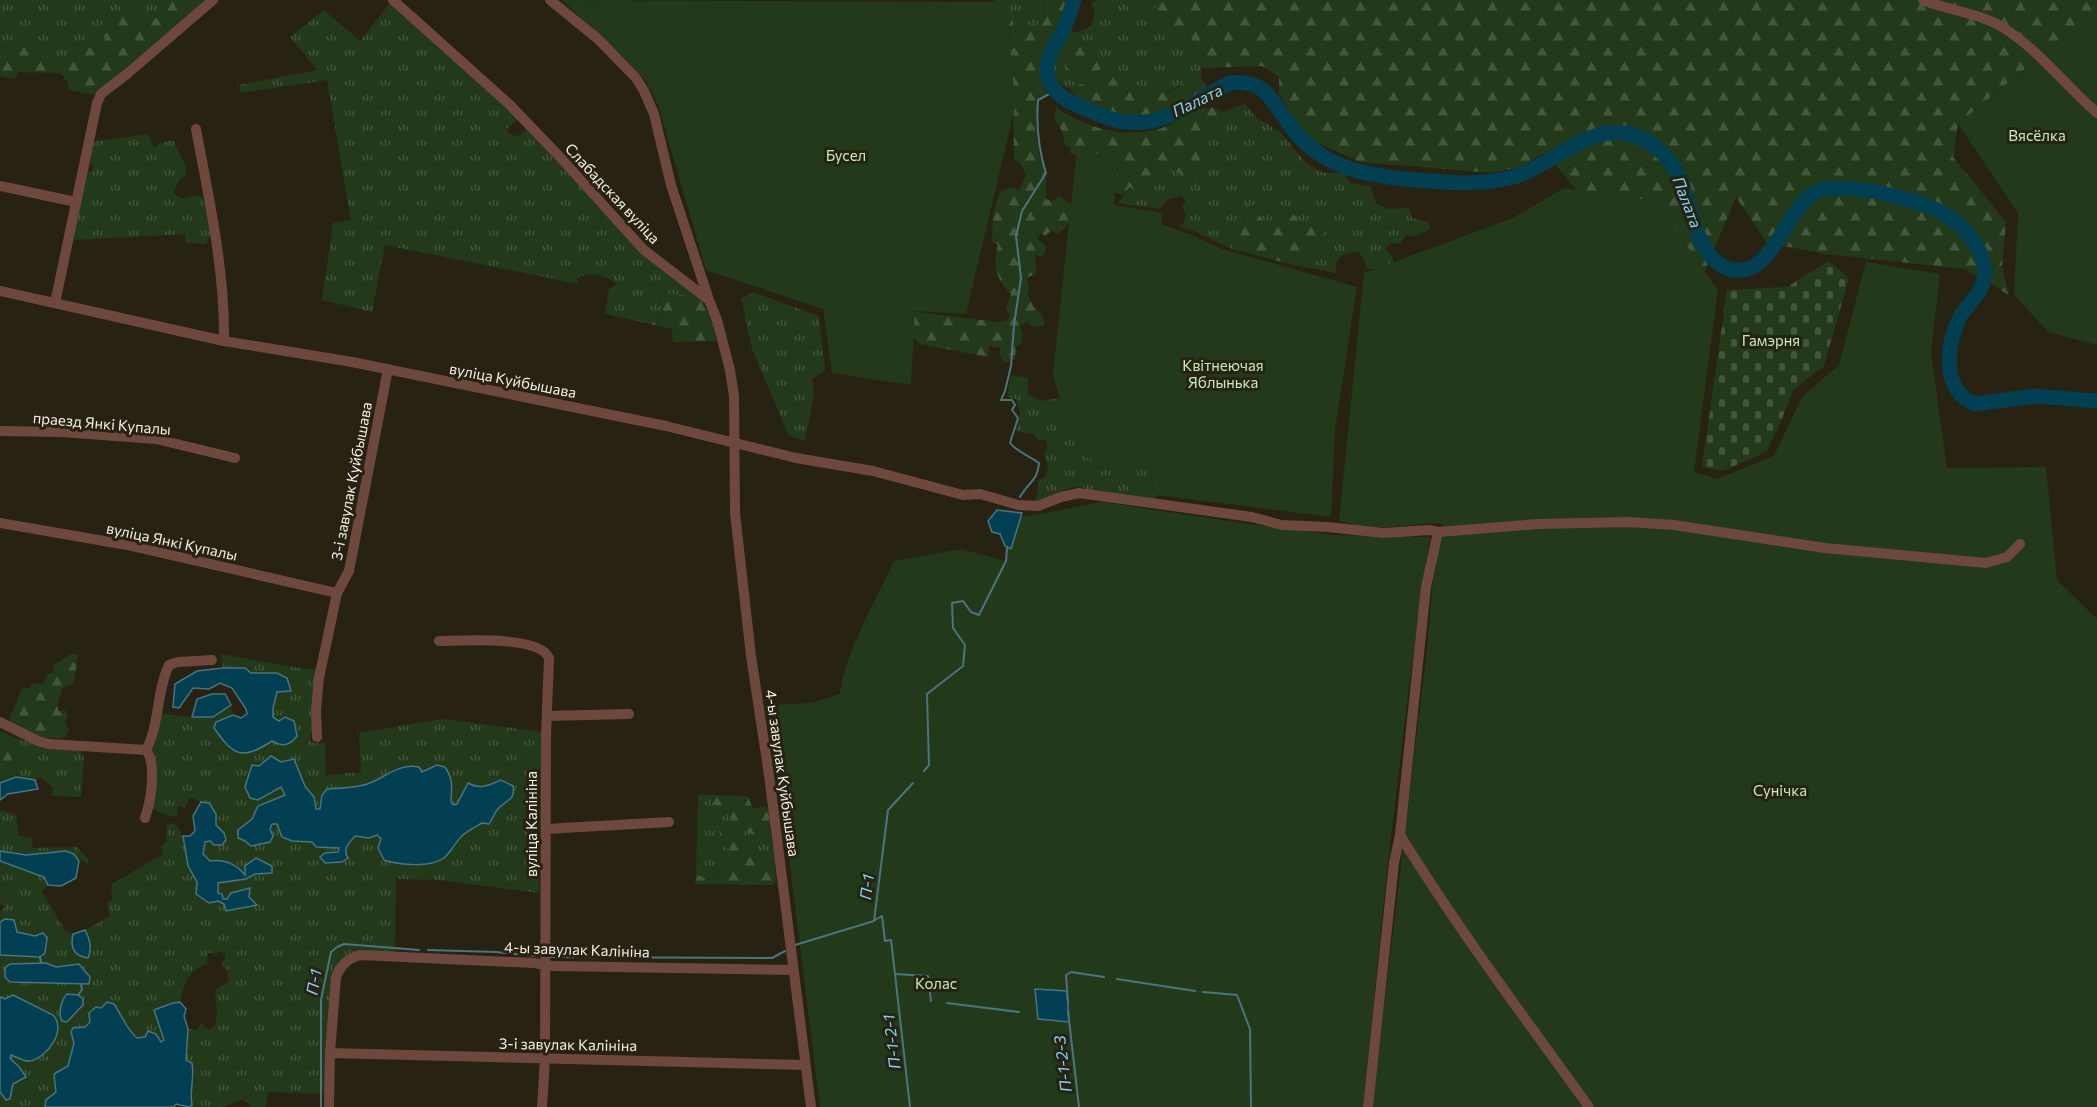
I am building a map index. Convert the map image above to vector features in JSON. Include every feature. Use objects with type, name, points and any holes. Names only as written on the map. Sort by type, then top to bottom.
[{"type":"street","points":[[55,303],[101,94],[213,0]]},
{"type":"street","name":"Слабадская вуліца","points":[[393,0],[509,104],[644,250],[709,300]]},
{"type":"street","points":[[550,0],[598,39],[636,78],[654,114],[671,185],[703,286],[717,320],[730,370],[734,396],[733,443]]},
{"type":"street","points":[[1923,0],[1989,20],[2003,27],[2034,52],[2097,113]]},
{"type":"street","points":[[196,129],[212,218],[224,317],[224,341]]},
{"type":"street","points":[[0,186],[76,202]]},
{"type":"street","name":"вуліца Куйбышава","points":[[0,291],[224,341],[387,369],[666,426],[796,458],[873,471],[963,495],[980,494],[1018,505],[1038,506],[1061,496],[1079,494],[1252,517],[1282,525],[1383,533],[1430,530],[1438,532]]},
{"type":"street","name":"3-і завулак Куйбышава","points":[[317,737],[316,710],[319,678],[337,592],[350,572],[387,369]]},
{"type":"street","name":"праезд Янкі Купалы","points":[[0,431],[61,432],[156,439],[235,458]]},
{"type":"street","name":"4-ы завулак Куйбышава","points":[[733,443],[735,513],[751,656],[769,775],[811,1107]]},
{"type":"street","points":[[1368,1107],[1426,587],[1438,532],[1538,524],[1628,522],[1674,525],[1825,548],[1986,563],[2007,557],[2020,544]]},
{"type":"street","name":"вуліца Янкі Купалы","points":[[0,523],[127,545],[337,592]]},
{"type":"street","name":"вуліца Калініна","points":[[439,641],[492,640],[535,646],[548,653],[550,663],[547,716],[545,1059],[542,1107]]},
{"type":"street","points":[[146,750],[152,739],[164,676],[169,665],[178,662],[212,660]]},
{"type":"street","points":[[547,716],[630,714]]},
{"type":"street","points":[[0,722],[49,744],[146,750]]},
{"type":"street","points":[[145,818],[152,772],[152,761],[146,750]]},
{"type":"street","points":[[546,829],[669,822]]},
{"type":"street","points":[[1400,835],[1471,944],[1589,1107]]},
{"type":"street","name":"4-ы завулак Калініна","points":[[330,1053],[336,977],[346,962],[360,955],[544,965],[793,970]]},
{"type":"street","points":[[329,1107],[330,1053]]},
{"type":"street","name":"3-і завулак Калініна","points":[[330,1053],[805,1065]]},
{"type":"green space","points":[[0,0],[163,0],[161,14],[154,20],[141,18],[119,25],[115,34],[100,48],[89,38],[87,49],[72,61],[35,51],[22,36],[0,51]]},
{"type":"green space","points":[[163,0],[210,0],[94,95],[69,90],[67,81],[60,73],[19,72],[14,79],[0,76],[0,51],[22,35],[35,51],[72,61],[87,49],[85,42],[89,37],[100,47],[105,43],[104,35],[108,32],[115,34],[119,25],[114,17],[120,10],[133,8],[141,18],[154,20],[161,14]]},
{"type":"green space","name":"Бусел","points":[[562,0],[1007,2],[1015,107],[966,314],[915,311],[911,385],[832,373],[823,309],[706,270],[658,105],[645,79]]},
{"type":"green space","points":[[994,0],[1043,0],[1045,19],[1034,29],[1015,36],[997,14]]},
{"type":"green space","points":[[1043,0],[1069,0],[1062,24],[1041,59],[1040,77],[1047,96],[1038,100],[1036,126],[1039,153],[1046,173],[1046,199],[1052,201],[1059,196],[1071,204],[1069,224],[1058,234],[1051,231],[1045,236],[1041,233],[1037,239],[1046,246],[1045,254],[1040,257],[1035,254],[1036,274],[1026,278],[1029,289],[1027,294],[1034,307],[1043,316],[1044,324],[1039,327],[1027,322],[1019,326],[1023,333],[1021,343],[1016,347],[1015,359],[1005,363],[1000,355],[1000,348],[989,346],[988,357],[920,344],[908,333],[909,311],[998,322],[1008,320],[1010,315],[1006,309],[1011,294],[1002,284],[997,272],[998,245],[992,242],[993,214],[1000,192],[1011,187],[1019,190],[1026,175],[1019,161],[1014,161],[1013,96],[1003,9],[1011,11],[1015,36],[1034,29],[1045,19]]},
{"type":"green space","points":[[1097,0],[1158,0],[1162,4],[1155,27],[1177,30],[1186,34],[1197,51],[1201,65],[1201,78],[1197,75],[1171,90],[1149,95],[1127,92],[1099,80],[1093,85],[1079,84],[1073,92],[1060,83],[1053,69],[1059,48],[1069,31],[1077,33],[1091,26],[1095,12],[1091,3]]},
{"type":"green space","points":[[1158,0],[2097,0],[2097,23],[2069,33],[1958,124],[1953,157],[2006,222],[2002,267],[2009,295],[1965,269],[1826,254],[1767,243],[1736,197],[1697,290],[1583,197],[1545,153],[1522,166],[1494,173],[1360,162],[1313,141],[1296,122],[1279,93],[1279,77],[1262,66],[1202,68],[1195,46],[1187,35],[1160,28],[1149,21],[1151,11],[1161,4]]},
{"type":"green space","points":[[391,2],[518,119],[507,129],[507,132],[518,137],[526,129],[624,233],[702,299],[660,293],[663,314],[651,324],[605,314],[609,289],[617,284],[602,276],[592,274],[582,276],[577,278],[579,284],[385,245],[372,312],[322,300],[333,223],[351,220],[327,80],[240,93],[239,85],[317,70],[290,37],[324,10],[360,41]]},
{"type":"green space","name":"Вясёлка","points":[[2097,23],[2097,345],[2048,332],[2014,295],[2018,213],[1958,124],[2069,33]]},
{"type":"green space","points":[[1076,41],[1090,45],[1097,59],[1104,62],[1101,69],[1087,75],[1066,70],[1063,58],[1066,42]]},
{"type":"green space","points":[[1197,75],[1206,84],[1206,92],[1151,114],[1128,115],[1111,112],[1077,98],[1073,92],[1079,84],[1093,85],[1111,76],[1121,83],[1127,93],[1143,88],[1149,95],[1174,90]]},
{"type":"green space","points":[[1205,103],[1205,109],[1213,107],[1223,112],[1215,125],[1202,129],[1191,142],[1202,160],[1199,182],[1187,183],[1174,166],[1159,160],[1149,166],[1156,177],[1151,182],[1151,196],[1143,197],[1130,187],[1124,195],[1113,192],[1097,165],[1070,153],[1070,147],[1065,146],[1062,131],[1054,118],[1056,107],[1088,125],[1113,131],[1150,131],[1179,120]]},
{"type":"green space","points":[[1245,104],[1257,118],[1280,132],[1308,165],[1324,173],[1343,173],[1350,183],[1370,186],[1376,203],[1387,209],[1409,208],[1412,218],[1428,222],[1430,229],[1414,236],[1406,235],[1400,244],[1391,243],[1385,248],[1392,256],[1394,266],[1377,270],[1366,268],[1365,260],[1358,252],[1353,252],[1344,254],[1338,259],[1336,273],[1289,264],[1295,257],[1307,257],[1316,239],[1306,225],[1299,223],[1297,217],[1280,225],[1264,222],[1253,205],[1242,211],[1244,228],[1232,249],[1194,231],[1178,227],[1184,222],[1186,214],[1182,207],[1186,200],[1181,196],[1169,199],[1160,209],[1118,203],[1149,166],[1159,160],[1174,166],[1187,183],[1202,160],[1191,142],[1202,129],[1215,125],[1223,112]]},
{"type":"green space","points":[[148,134],[154,148],[159,143],[173,140],[186,166],[186,176],[179,180],[173,193],[182,199],[198,195],[203,198],[210,227],[206,244],[186,243],[185,234],[74,240],[86,172],[93,170],[94,166],[90,163],[91,149],[95,141]]},
{"type":"green space","name":"Квітнеючая Яблынька","points":[[1077,147],[1118,161],[1114,205],[1163,213],[1161,224],[1222,249],[1357,287],[1335,430],[1331,517],[1157,495],[1152,484],[1151,468],[1086,458],[1066,421],[1053,374]]},
{"type":"green space","name":"Сунічка","points":[[1564,188],[1655,201],[1718,290],[1694,472],[1717,479],[1774,456],[1802,397],[1839,365],[1866,262],[1940,274],[1931,353],[1947,468],[2046,467],[2057,580],[2097,619],[2097,1107],[1372,1107],[1426,657],[1433,580],[1443,527],[1440,523],[1370,528],[1339,521],[1364,273],[1513,218]]},
{"type":"green space","points":[[1245,205],[1253,205],[1264,222],[1272,220],[1280,225],[1282,219],[1290,213],[1297,217],[1299,223],[1306,225],[1310,219],[1319,221],[1326,231],[1316,239],[1323,244],[1320,252],[1307,257],[1295,257],[1289,264],[1232,249],[1244,228],[1242,211]]},
{"type":"green space","name":"Гамэрня","points":[[1829,261],[1849,278],[1824,366],[1793,390],[1766,452],[1723,471],[1702,467],[1727,290],[1787,287]]},
{"type":"green space","points":[[752,292],[819,316],[825,370],[812,379],[814,395],[805,441],[789,436],[752,349],[741,298]]},
{"type":"green space","points":[[660,293],[702,299],[713,322],[716,341],[673,342],[672,329],[651,324],[663,314]]},
{"type":"green space","points":[[1011,375],[1028,378],[1028,394],[1041,401],[1060,398],[1066,421],[1151,468],[1152,484],[1157,495],[1154,500],[1087,492],[1087,489],[1074,487],[1034,501],[1038,493],[1038,481],[1046,476],[1048,466],[1044,454],[1048,448],[1046,440],[1038,440],[1033,434],[1016,431],[1020,413],[1016,399],[1007,397]]},
{"type":"green space","name":"Колас","points":[[1102,502],[1334,535],[1430,537],[1386,880],[1363,1107],[820,1107],[789,858],[774,705],[812,703],[840,694],[848,661],[862,626],[894,561],[961,549],[1005,561],[1010,516],[1030,516]]},
{"type":"green space","points":[[71,654],[78,655],[74,683],[62,689],[58,703],[58,711],[65,710],[68,716],[64,721],[69,730],[64,738],[43,738],[12,724],[9,717],[22,689],[29,688],[33,683],[44,684],[46,675],[54,672],[53,666]]},
{"type":"green space","points":[[220,654],[306,669],[318,669],[314,731],[310,733],[310,739],[314,743],[325,743],[326,775],[361,772],[359,733],[441,719],[543,732],[539,893],[439,880],[396,879],[395,954],[360,953],[338,967],[326,1094],[268,1092],[266,1107],[252,1107],[243,1099],[223,1107],[189,1107],[192,1105],[190,1093],[195,1076],[186,1061],[188,1029],[197,1030],[201,1023],[205,1028],[210,1029],[215,1025],[217,1012],[215,990],[229,981],[227,970],[221,963],[226,958],[220,951],[216,954],[208,953],[207,964],[195,971],[185,984],[180,1002],[154,1010],[164,1040],[161,1042],[145,1037],[137,1038],[131,1033],[128,1024],[90,1022],[85,1027],[74,1028],[74,1043],[68,1066],[54,1074],[56,1092],[46,1100],[45,1107],[0,1107],[0,1092],[6,1100],[13,1089],[20,1068],[9,1058],[11,1055],[24,1060],[5,999],[0,997],[0,955],[10,954],[35,936],[17,932],[5,919],[0,922],[0,910],[3,910],[4,906],[0,904],[0,861],[45,877],[48,885],[42,892],[66,932],[73,934],[72,940],[90,937],[85,930],[110,916],[107,903],[113,899],[112,884],[163,854],[161,846],[167,841],[166,826],[174,823],[183,838],[190,871],[208,893],[223,904],[257,904],[249,897],[250,888],[227,899],[223,899],[218,894],[218,883],[246,879],[255,874],[272,873],[272,866],[245,876],[211,861],[203,854],[205,842],[224,833],[216,825],[216,814],[209,803],[190,797],[185,808],[178,806],[177,815],[170,817],[153,809],[150,749],[155,744],[160,714],[213,717],[231,705],[233,715],[216,722],[214,728],[234,750],[253,752],[274,737],[279,721],[273,718],[277,673],[251,673],[245,668],[223,668]],"holes":[[[294,759],[305,787],[314,797],[316,809],[320,809],[322,795],[327,789],[368,784],[396,769],[421,773],[437,765],[446,767],[450,775],[453,805],[457,804],[474,787],[487,786],[501,780],[511,800],[497,809],[489,824],[480,824],[467,832],[446,856],[440,860],[416,865],[377,835],[368,838],[356,836],[346,849],[347,859],[342,862],[325,863],[321,857],[325,853],[339,852],[339,848],[316,847],[312,842],[291,838],[283,833],[277,824],[272,824],[270,829],[273,836],[251,846],[238,830],[252,819],[258,806],[285,795],[281,786],[267,793]],[[46,963],[59,966],[72,963],[49,984],[10,982],[5,977]]]},
{"type":"green space","points":[[0,731],[15,738],[25,760],[16,777],[0,783]]},
{"type":"green space","points":[[15,738],[48,747],[80,750],[84,757],[81,797],[52,796],[53,788],[41,777],[35,780],[16,777],[25,760]]},
{"type":"green space","points":[[698,795],[712,795],[713,803],[731,805],[732,821],[722,821],[719,829],[733,851],[723,857],[719,874],[707,879],[696,874]]},
{"type":"green space","points":[[712,795],[748,796],[753,809],[762,806],[768,808],[771,837],[767,838],[762,831],[754,835],[744,831],[740,842],[750,848],[751,855],[758,863],[775,864],[776,881],[772,885],[695,884],[696,874],[707,879],[719,874],[723,857],[732,851],[722,846],[719,829],[708,821],[708,815],[716,813],[722,821],[732,821],[731,806],[719,808],[713,803]]},
{"type":"green space","points":[[0,810],[16,815],[19,836],[33,838],[32,848],[77,847],[89,860],[88,864],[66,851],[26,855],[0,851]]},
{"type":"green space","points":[[744,831],[762,831],[767,838],[771,837],[775,864],[758,863],[740,842]]},
{"type":"water","points":[[997,510],[1022,513],[1011,549],[1005,546],[1000,534],[992,532],[988,521]]},
{"type":"water","points":[[245,668],[251,673],[277,673],[287,678],[291,691],[277,692],[273,717],[279,721],[285,717],[294,721],[297,736],[288,744],[272,741],[246,753],[233,750],[214,728],[216,722],[233,715],[241,718],[247,714],[232,688],[220,683],[209,689],[193,688],[179,708],[173,707],[175,684],[197,671]]},
{"type":"water","points":[[212,694],[225,694],[231,705],[213,717],[192,717],[197,699]]},
{"type":"water","points":[[271,756],[281,762],[294,759],[305,786],[314,797],[316,809],[320,809],[322,795],[327,789],[365,785],[394,771],[412,766],[419,767],[422,772],[437,765],[445,767],[451,779],[453,805],[457,804],[468,783],[481,786],[501,780],[513,786],[514,791],[511,798],[497,810],[489,824],[482,823],[466,832],[446,856],[438,861],[415,865],[384,860],[378,848],[381,839],[377,835],[369,838],[355,836],[346,849],[348,858],[342,862],[325,863],[320,857],[325,853],[338,852],[339,848],[316,847],[312,842],[292,841],[282,837],[277,824],[272,824],[270,829],[273,836],[270,842],[251,846],[238,838],[238,830],[252,819],[258,806],[285,795],[281,787],[258,800],[250,798],[245,787],[252,765],[259,766]]},
{"type":"water","points":[[16,777],[35,780],[38,789],[8,794],[0,800],[0,783]]},
{"type":"water","points":[[201,802],[209,803],[216,814],[216,825],[224,833],[226,840],[222,845],[214,845],[210,841],[205,842],[203,854],[210,861],[230,863],[245,875],[245,866],[256,858],[272,866],[272,873],[255,874],[246,879],[218,883],[218,893],[222,894],[223,899],[227,899],[231,893],[250,888],[249,897],[257,905],[226,911],[224,904],[218,901],[209,903],[196,894],[197,882],[188,866],[183,836],[190,836],[195,831],[193,816]]},
{"type":"water","points":[[0,851],[26,855],[66,851],[74,854],[79,861],[76,878],[61,886],[48,885],[44,877],[0,861]]},
{"type":"water","points":[[5,919],[14,920],[17,932],[35,936],[43,933],[47,938],[45,953],[40,957],[0,955],[0,922]]},
{"type":"water","points":[[85,930],[90,944],[88,958],[76,953],[72,943],[73,934]]},
{"type":"water","points":[[46,963],[56,967],[79,964],[90,977],[89,984],[10,982],[5,977],[5,968],[10,964]]},
{"type":"water","points":[[1035,989],[1067,991],[1069,1022],[1038,1019]]},
{"type":"water","points":[[67,994],[78,995],[83,999],[83,1005],[67,1022],[62,1021],[60,1011]]},
{"type":"water","points":[[13,995],[53,1015],[58,1028],[54,1042],[37,1058],[28,1061],[11,1055],[10,1058],[26,1077],[13,1084],[10,1099],[6,1100],[0,1092],[0,997],[5,999]]},
{"type":"water","points":[[107,1002],[114,1004],[137,1038],[145,1037],[148,1031],[156,1034],[161,1042],[164,1040],[154,1010],[180,1002],[186,1009],[184,1016],[188,1029],[186,1060],[192,1063],[193,1068],[192,1105],[189,1107],[176,1104],[174,1107],[45,1107],[46,1100],[56,1092],[54,1074],[68,1066],[74,1043],[71,1032],[73,1028],[85,1027],[90,1022],[89,1013],[96,1007],[101,1008]]},
{"type":"waterway","name":"Палата","points":[[1074,0],[1048,61],[1048,79],[1058,93],[1072,103],[1107,118],[1133,123],[1159,119],[1190,106],[1230,83],[1243,83],[1253,85],[1268,95],[1302,140],[1330,161],[1372,174],[1405,179],[1471,183],[1510,178],[1542,164],[1591,137],[1608,133],[1625,133],[1648,142],[1669,160],[1681,181],[1694,225],[1707,252],[1729,269],[1744,270],[1756,265],[1767,255],[1794,214],[1814,193],[1826,189],[1860,189],[1916,202],[1943,213],[1959,225],[1974,241],[1983,260],[1984,280],[1977,295],[1960,317],[1955,328],[1950,353],[1952,378],[1956,388],[1964,397],[1975,404],[2035,396],[2097,401]]},
{"type":"waterway","points":[[1020,497],[1035,478],[1039,463],[1010,443],[1018,418],[1012,410],[1015,405],[1012,400],[1001,400],[1011,366],[1021,278],[1016,236],[1022,211],[1046,173],[1038,137],[1038,100],[1055,91]]},
{"type":"waterway","points":[[924,771],[929,765],[927,694],[963,666],[965,645],[953,628],[952,603],[963,601],[971,612],[979,615],[1006,561],[1007,547]]},
{"type":"waterway","name":"П-1","points":[[795,945],[874,921],[888,810],[913,783]]},
{"type":"waterway","points":[[875,920],[882,916],[885,941],[891,940],[895,974],[928,976],[931,1001]]},
{"type":"waterway","name":"П-1","points":[[321,1107],[321,1000],[331,952],[344,944],[419,950]]},
{"type":"waterway","name":"П-1","points":[[428,950],[536,956]]},
{"type":"waterway","name":"П-1","points":[[550,957],[772,958],[785,951]]},
{"type":"waterway","points":[[40,957],[41,963]]},
{"type":"waterway","points":[[1068,1003],[1066,975],[1071,972],[1104,977]]},
{"type":"waterway","name":"П-1-2-1","points":[[895,974],[910,1107]]},
{"type":"waterway","points":[[1117,979],[1195,991]]},
{"type":"waterway","points":[[78,995],[82,990],[81,984]]},
{"type":"waterway","points":[[1203,992],[1237,995],[1250,1029],[1251,1107]]},
{"type":"waterway","points":[[947,1003],[1019,1012]]},
{"type":"waterway","name":"П-1-2-3","points":[[1068,1011],[1079,1107]]}]
